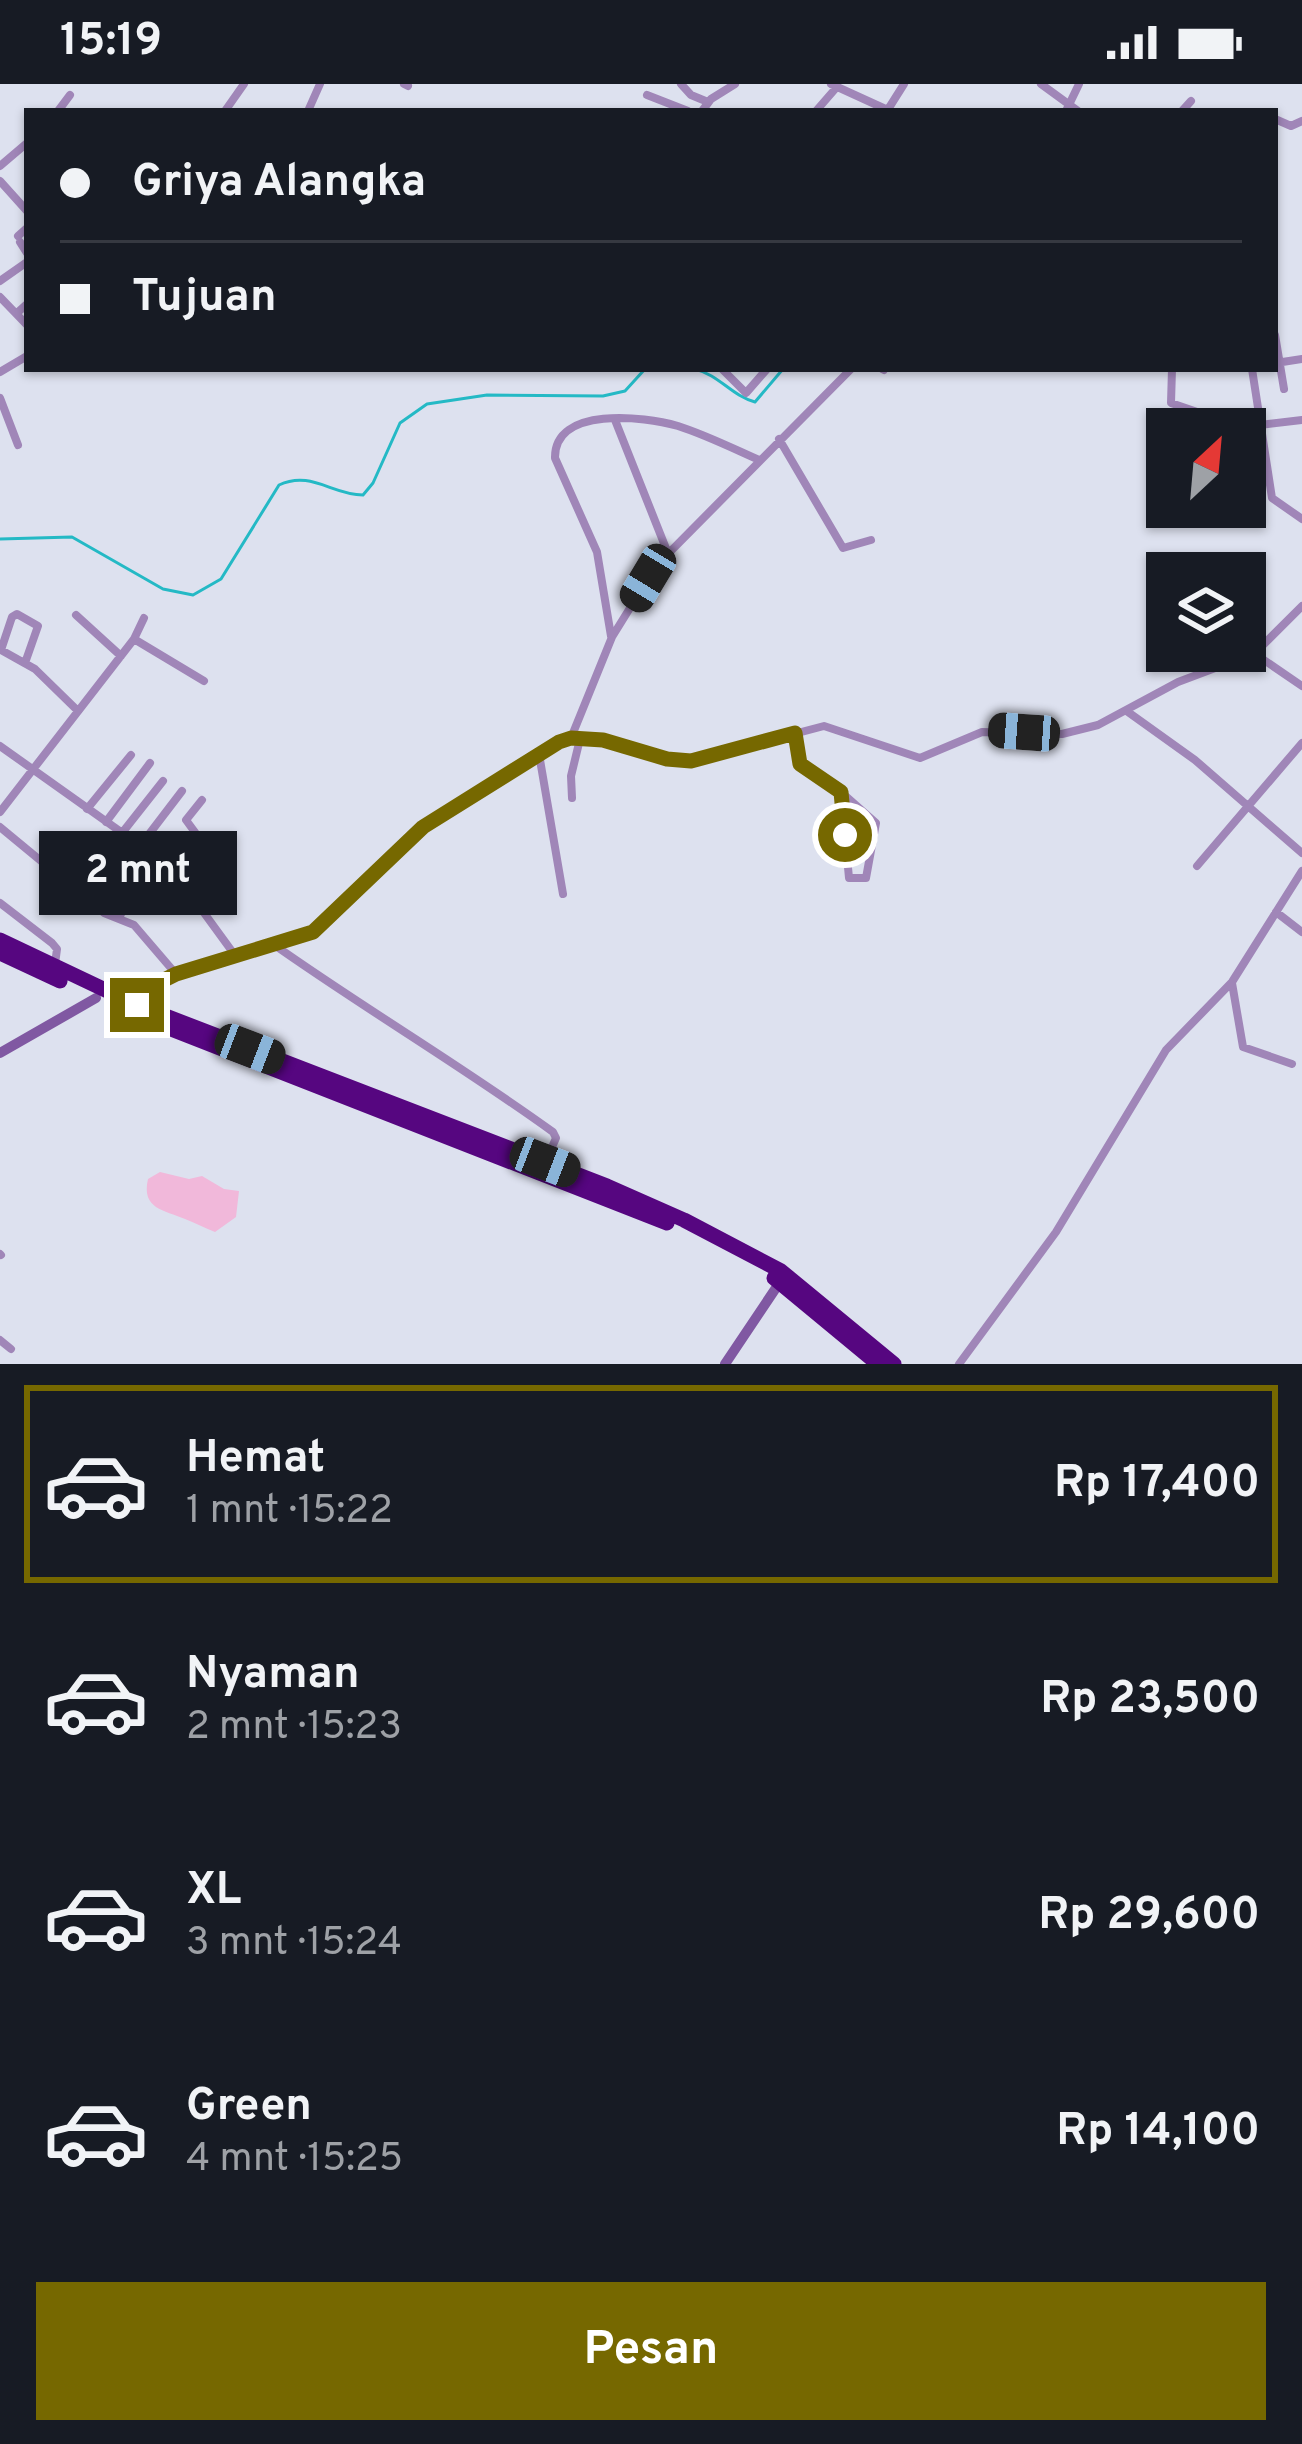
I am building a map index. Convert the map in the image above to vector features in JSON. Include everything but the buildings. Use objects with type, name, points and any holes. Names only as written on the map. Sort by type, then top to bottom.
[{"type":"highway","points":[[0,940],[137,1005],[545,1162],[780,1282],[878,1364]]},
{"type":"highway","points":[[0,953],[145,1021],[709,1232],[781,1270],[894,1364]]},
{"type":"street","points":[[682,84],[705,107],[735,84]]},
{"type":"street","points":[[714,84],[718,94]]},
{"type":"street","points":[[1041,84],[1069,108]]},
{"type":"street","points":[[834,86],[882,108]]},
{"type":"street","points":[[647,94],[681,108]]},
{"type":"street","points":[[60,108],[70,95]]},
{"type":"street","points":[[1185,108],[1191,101]]},
{"type":"street","points":[[0,166],[24,146]]},
{"type":"street","points":[[0,181],[24,208]]},
{"type":"street","points":[[0,281],[24,260]]},
{"type":"street","points":[[0,296],[24,322]]},
{"type":"street","points":[[16,314],[24,307]]},
{"type":"street","points":[[1278,367],[1284,389]]},
{"type":"street","points":[[725,372],[746,393],[764,372]]},
{"type":"street","points":[[733,382],[741,372]]},
{"type":"street","points":[[572,798],[576,738],[612,638],[667,551],[848,372]]},
{"type":"street","points":[[1172,372],[1171,404],[1184,408]]},
{"type":"street","points":[[1252,372],[1258,408]]},
{"type":"street","points":[[833,386],[845,398]]},
{"type":"street","points":[[0,398],[18,445]]},
{"type":"street","points":[[615,420],[667,551]]},
{"type":"street","points":[[612,638],[597,552],[554,452],[557,439],[573,426],[615,420],[674,425],[759,460]]},
{"type":"street","points":[[1266,423],[1302,420]]},
{"type":"street","points":[[780,438],[843,548],[871,540]]},
{"type":"street","points":[[1266,460],[1272,498],[1302,520]]},
{"type":"street","points":[[1266,643],[1300,610]]},
{"type":"street","points":[[25,663],[38,626],[14,614],[0,649],[25,663],[78,711]]},
{"type":"street","points":[[76,615],[121,656]]},
{"type":"street","points":[[0,812],[134,639],[144,618]]},
{"type":"street","points":[[134,639],[204,681]]},
{"type":"street","points":[[1266,660],[1302,686]]},
{"type":"street","points":[[137,1005],[160,982],[176,974],[301,937],[323,924],[423,827],[539,753],[576,738],[691,761],[824,726],[920,758],[982,732],[1062,734],[1098,725],[1205,672]]},
{"type":"street","points":[[1128,712],[1302,853]]},
{"type":"street","points":[[795,733],[800,764],[841,792],[876,823],[866,878],[849,878],[841,792]]},
{"type":"street","points":[[1197,866],[1302,743]]},
{"type":"street","points":[[0,746],[197,886],[199,906],[234,955]]},
{"type":"street","points":[[539,753],[563,894]]},
{"type":"street","points":[[87,809],[130,755]]},
{"type":"street","points":[[106,823],[150,764]]},
{"type":"street","points":[[122,833],[164,781]]},
{"type":"street","points":[[140,846],[182,791]]},
{"type":"street","points":[[171,868],[196,835],[186,820],[202,800]]},
{"type":"street","points":[[0,827],[94,905],[134,925],[176,974]]},
{"type":"street","points":[[119,919],[152,854]]},
{"type":"street","points":[[959,1364],[1057,1232],[1166,1050],[1232,982],[1302,871]]},
{"type":"street","points":[[0,903],[46,937],[56,950],[55,968]]},
{"type":"street","points":[[1276,912],[1302,932]]},
{"type":"street","points":[[273,944],[553,1132],[556,1138],[545,1162]]},
{"type":"street","points":[[1232,982],[1244,1047],[1292,1064]]},
{"type":"street","points":[[0,1053],[96,998]]},
{"type":"street","points":[[724,1364],[780,1282]]},
{"type":"street","points":[[0,1340],[11,1349]]},
{"type":"shaded area","points":[[160,1172],[189,1179],[202,1176],[224,1189],[239,1191],[236,1217],[215,1232],[156,1207],[148,1197],[148,1179]]},
{"type":"waterway","points":[[0,539],[72,537],[163,589],[193,595],[221,579],[279,485],[301,480],[363,495],[400,423],[427,404],[487,395],[603,396],[625,391],[642,372]]},
{"type":"waterway","points":[[702,372],[755,402],[780,372]]},
{"type":"route","points":[[137,1005],[160,982],[176,974],[313,932],[423,827],[539,753],[571,738],[603,740],[667,759],[691,761],[795,733],[800,764],[841,792],[845,835]]}]
